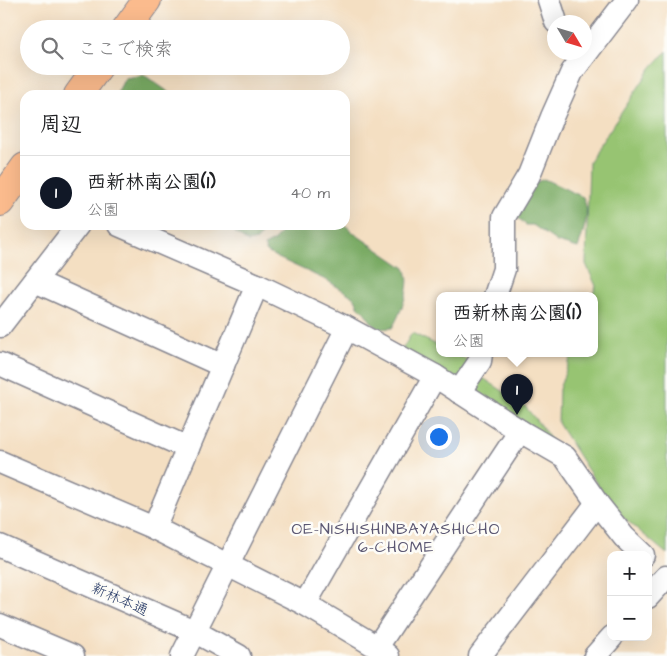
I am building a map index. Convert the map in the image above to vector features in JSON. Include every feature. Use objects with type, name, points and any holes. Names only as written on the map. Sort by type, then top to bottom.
[{"type":"main road","points":[[133,20],[147,0]]},
{"type":"main road","points":[[82,90],[92,75]]},
{"type":"main road","points":[[0,202],[17,175]]},
{"type":"street","points":[[548,0],[553,15]]},
{"type":"street","points":[[496,292],[504,269],[504,217],[529,175],[552,117],[569,62],[627,0]]},
{"type":"street","points":[[0,326],[74,230]]},
{"type":"street","points":[[130,230],[257,285],[347,328],[435,376],[520,431],[565,457],[624,538],[639,551]]},
{"type":"street","points":[[35,280],[223,366]]},
{"type":"street","points":[[154,528],[257,285]]},
{"type":"street","points":[[182,656],[347,328]]},
{"type":"street","points":[[460,392],[480,361],[480,357]]},
{"type":"street","points":[[0,364],[188,448]]},
{"type":"street","points":[[305,604],[435,376]]},
{"type":"street","points":[[0,462],[154,528],[305,604],[382,652],[520,431]]},
{"type":"street","points":[[480,656],[597,503]]},
{"type":"street","name":"新林本通","points":[[0,546],[194,631],[238,656]]},
{"type":"street","points":[[649,596],[667,577],[652,564]]},
{"type":"street","points":[[0,625],[46,651],[73,656]]},
{"type":"street","points":[[595,656],[608,641]]},
{"type":"green space","points":[[667,51],[667,554],[612,508],[558,423],[559,389],[571,357],[598,357],[598,292],[594,292],[596,286],[586,264],[589,161],[652,67]]},
{"type":"green space","points":[[144,75],[166,90],[119,90],[125,78]]},
{"type":"green space","points":[[544,179],[583,197],[586,216],[578,248],[557,242],[533,225],[526,225],[515,215],[529,185]]},
{"type":"green space","points":[[236,230],[264,230],[257,240],[248,242],[235,233]]},
{"type":"green space","points":[[282,230],[350,230],[405,268],[408,281],[406,295],[392,328],[379,329],[349,294],[328,281],[267,252],[264,246],[274,241]]},
{"type":"green space","points":[[412,333],[436,345],[436,357],[461,357],[474,363],[458,388],[400,353]]},
{"type":"green space","points":[[483,378],[524,405],[560,454],[470,395]]},
{"type":"place","name":"西新林南公園(1)","points":[[517,415]]},
{"type":"district","name":"OE-NISHISHINBAYASHICHO 6-CHOME","points":[[396,537]]}]
